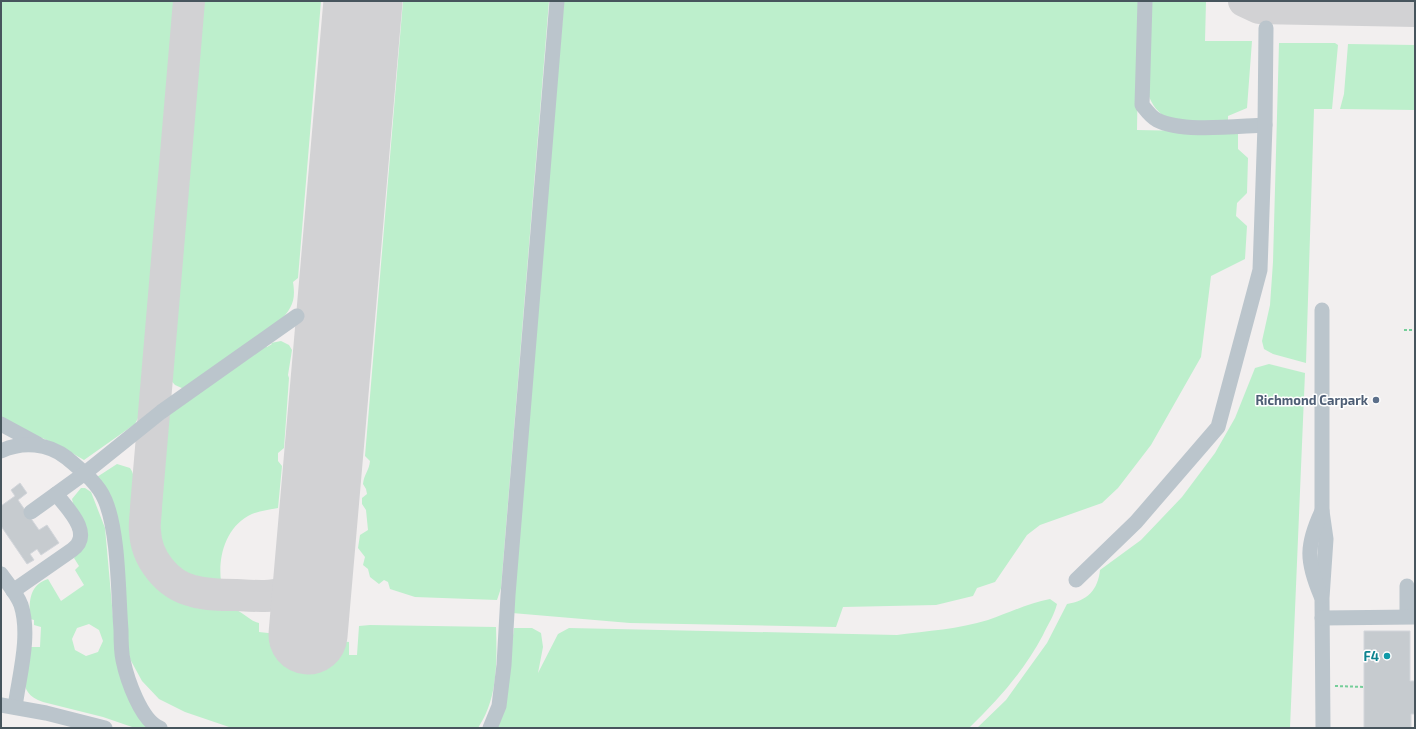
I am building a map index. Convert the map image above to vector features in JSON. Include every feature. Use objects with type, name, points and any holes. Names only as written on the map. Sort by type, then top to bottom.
[{"type":"street","points":[[490,728],[499,706],[504,665],[508,595],[557,1]]},
{"type":"street","points":[[1145,1],[1142,105],[1155,120],[1168,125],[1204,128],[1265,125]]},
{"type":"street","points":[[1076,580],[1136,522],[1218,427],[1260,270],[1265,125],[1266,28]]},
{"type":"street","points":[[1322,310],[1322,511],[1326,539],[1322,598],[1323,728]]},
{"type":"street","points":[[31,512],[85,473],[161,412],[297,316]]},
{"type":"street","points":[[1,424],[40,445],[51,448],[63,455],[85,473],[100,490],[111,517],[123,660],[141,710],[160,728]]},
{"type":"street","points":[[1,451],[22,445],[40,445]]},
{"type":"street","points":[[13,591],[72,550],[80,542],[82,537],[77,522],[56,494]]},
{"type":"street","points":[[1,574],[21,606],[26,626],[8,706],[58,715],[105,728]]},
{"type":"street","points":[[1322,618],[1411,616],[1407,586]]},
{"type":"path","points":[[1404,330],[1415,330]]},
{"type":"path","points":[[1323,686],[1364,687]]},
{"type":"green space","points":[[1,1],[174,1],[139,416],[135,424],[84,460],[58,445],[1,420]]},
{"type":"green space","points":[[199,1],[321,1],[298,278],[293,282],[294,294],[292,304],[287,313],[279,322],[184,389],[175,385],[168,377],[198,10],[202,9],[203,4]]},
{"type":"green space","points":[[403,1],[549,1],[501,588],[497,600],[415,597],[390,589],[388,582],[384,580],[379,584],[370,577],[368,569],[363,565],[365,557],[358,548],[360,535],[368,530],[366,510],[362,504],[362,498],[367,494],[363,484],[370,461],[365,456]]},
{"type":"green space","points":[[564,1],[1139,1],[1137,130],[1238,132],[1238,149],[1248,158],[1247,193],[1237,203],[1236,216],[1247,226],[1245,259],[1211,276],[1201,357],[1151,445],[1118,488],[1102,503],[1040,525],[1027,535],[995,582],[977,588],[973,596],[936,605],[843,607],[836,627],[630,623],[512,613]]},
{"type":"green space","points":[[1150,1],[1206,1],[1205,41],[1252,41],[1247,108],[1228,116],[1228,120],[1192,123],[1171,119],[1162,114],[1154,106],[1148,94]]},
{"type":"green space","points":[[1279,43],[1335,43],[1338,45],[1332,109],[1314,109],[1306,363],[1273,354],[1264,349],[1262,341],[1270,305],[1273,262]]},
{"type":"green space","points":[[1348,44],[1415,45],[1415,110],[1340,109],[1344,94]]},
{"type":"green space","points":[[281,341],[289,345],[292,350],[288,375],[284,448],[278,453],[278,461],[282,466],[278,508],[251,514],[234,528],[222,554],[220,572],[221,581],[199,581],[188,578],[178,573],[163,558],[155,537],[155,516],[164,418],[266,346],[267,347],[272,344],[271,343]]},
{"type":"green space","points":[[1269,364],[1305,373],[1290,728],[977,728],[1006,700],[1047,643],[1067,604],[1086,597],[1094,589],[1100,570],[1141,540],[1182,497],[1215,453],[1235,418],[1255,368]]},
{"type":"green space","points":[[117,464],[130,468],[134,477],[130,525],[132,540],[141,568],[160,590],[172,598],[187,604],[236,610],[259,623],[259,632],[349,642],[349,655],[357,655],[359,626],[496,627],[496,666],[493,692],[485,716],[478,728],[232,728],[185,712],[159,699],[142,681],[130,659],[97,477]]},
{"type":"green space","points":[[81,488],[85,488],[91,492],[105,528],[116,650],[150,728],[135,728],[103,717],[43,702],[34,698],[28,693],[25,686],[25,671],[30,647],[40,647],[41,627],[34,625],[34,620],[30,619],[30,600],[34,590],[37,585],[48,579],[61,601],[84,585],[75,570],[79,566],[74,558],[84,546],[72,499]],"holes":[[[89,624],[99,630],[103,641],[98,652],[86,656],[75,650],[72,639],[77,628]]]},
{"type":"green space","points":[[1050,599],[1057,604],[1056,608],[1028,661],[990,707],[969,728],[497,728],[504,702],[514,628],[532,628],[541,633],[543,647],[538,673],[558,634],[569,628],[897,635],[966,626]]},
{"type":"building","points":[[20,483],[27,493],[18,500],[39,530],[47,525],[59,543],[41,555],[37,549],[30,554],[34,560],[27,564],[1,526],[1,506],[15,496],[11,490]]},
{"type":"building","name":"F4","points":[[1364,631],[1410,631],[1410,681],[1415,681],[1415,714],[1411,714],[1411,728],[1364,728]]},
{"type":"taxiway","points":[[189,1],[146,507],[146,541],[149,551],[160,569],[175,583],[184,588],[209,594],[262,596],[282,593],[299,583],[307,574],[314,561]]},
{"type":"taxiway","points":[[1244,1],[1259,8],[1415,11]]},
{"type":"runway","points":[[308,635],[363,1]]},
{"type":"place","name":"Richmond Carpark","points":[[1376,400]]},
{"type":"place","name":"F4","points":[[1387,656]]}]
